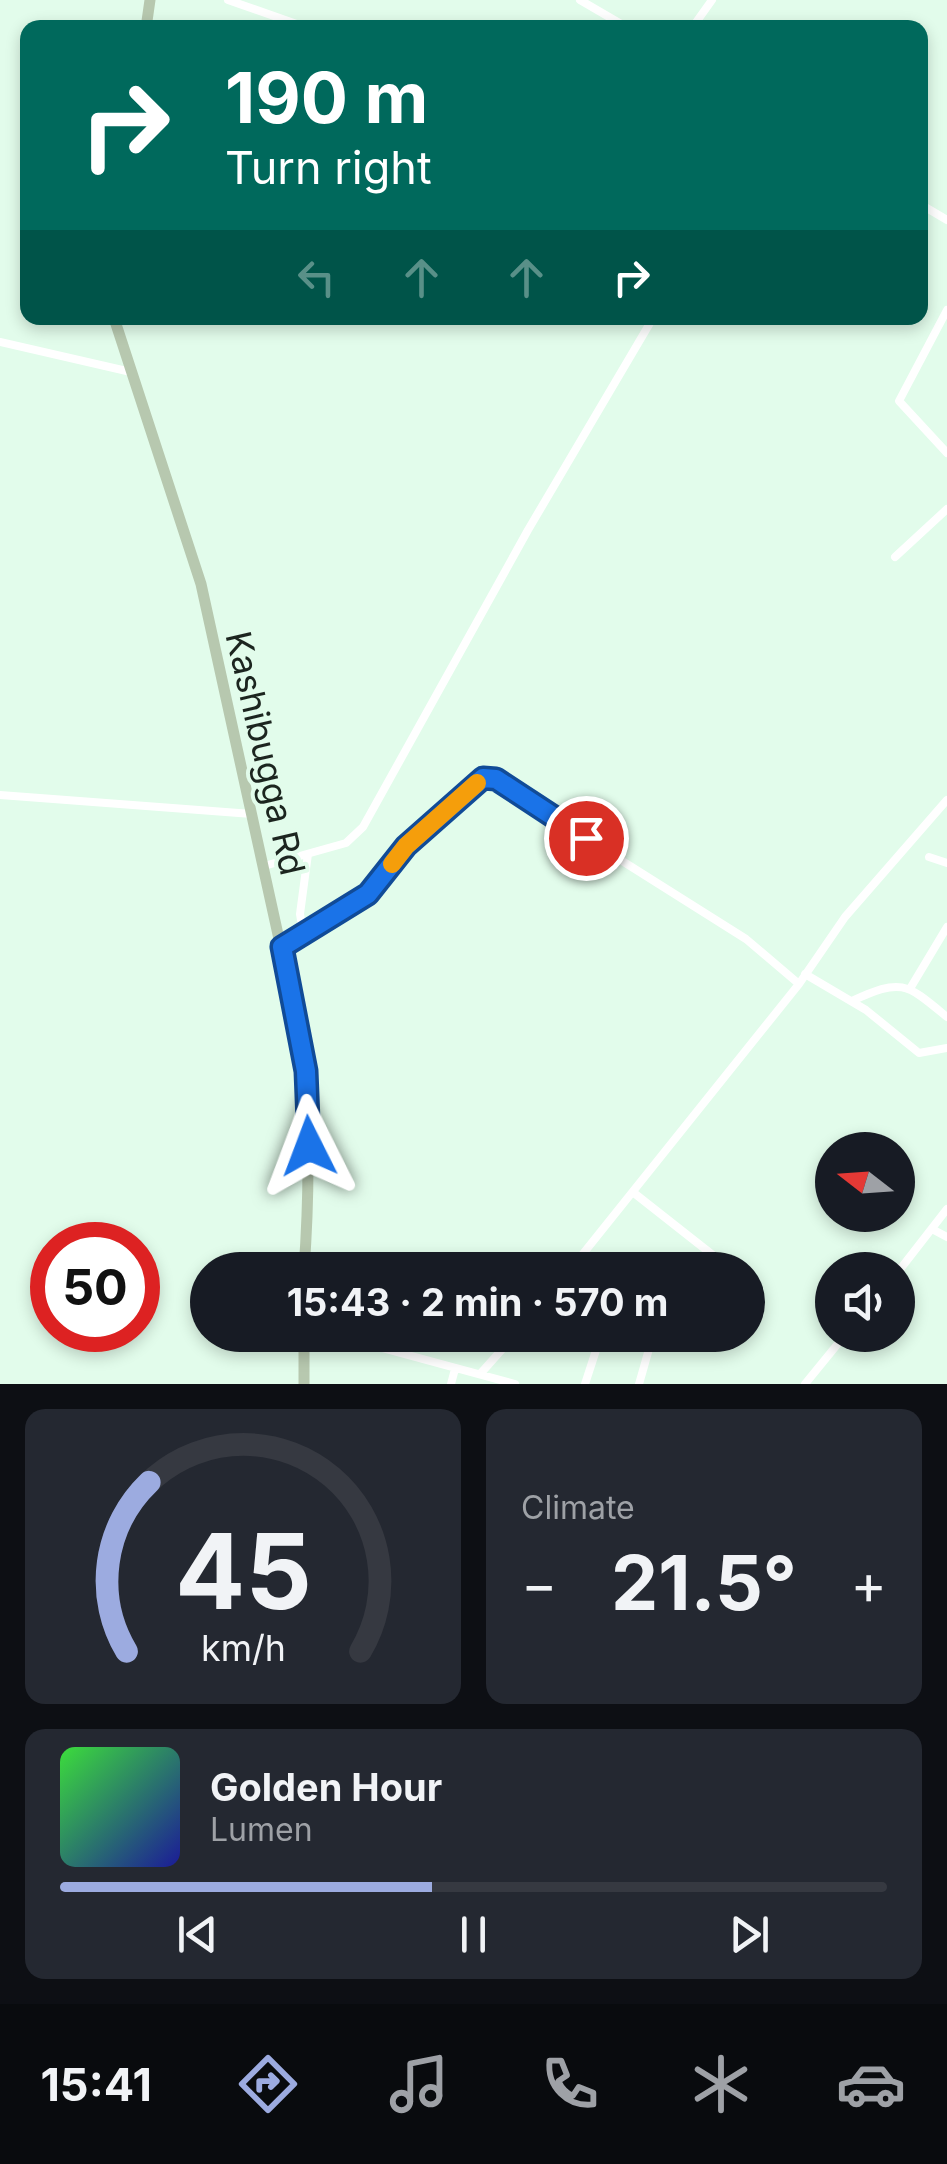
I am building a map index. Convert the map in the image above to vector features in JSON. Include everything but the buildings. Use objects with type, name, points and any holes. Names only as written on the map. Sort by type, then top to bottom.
[{"type":"main road","name":"Kashibugga Rd","points":[[116,325],[200,584],[282,947],[306,1071],[309,1146],[305,1252]]},
{"type":"main road","points":[[304,1352],[304,1384]]},
{"type":"street","points":[[228,0],[285,20]]},
{"type":"street","points":[[580,0],[614,20]]},
{"type":"street","points":[[947,310],[899,401],[947,454]]},
{"type":"street","points":[[264,866],[346,843],[363,828],[528,530],[649,325]]},
{"type":"street","points":[[0,342],[131,372]]},
{"type":"street","points":[[894,557],[947,509]]},
{"type":"street","points":[[282,947],[368,894],[406,846],[455,800],[490,776],[746,939],[799,984]]},
{"type":"street","points":[[0,795],[252,814]]},
{"type":"street","points":[[585,1252],[799,984],[846,916],[947,800]]},
{"type":"street","points":[[303,932],[300,914],[308,854]]},
{"type":"street","points":[[929,857],[947,863]]},
{"type":"street","points":[[911,987],[947,927]]},
{"type":"street","points":[[805,974],[852,1001],[920,1053],[947,1048]]},
{"type":"street","points":[[852,1001],[885,986],[911,987],[947,1017]]},
{"type":"street","points":[[634,1192],[709,1252]]},
{"type":"street","points":[[913,1252],[947,1210]]},
{"type":"street","points":[[932,1228],[947,1237]]},
{"type":"street","points":[[394,1352],[512,1384]]},
{"type":"street","points":[[481,1374],[501,1352]]},
{"type":"street","points":[[585,1384],[595,1352]]},
{"type":"street","points":[[638,1384],[648,1352]]},
{"type":"street","points":[[805,1384],[831,1352]]},
{"type":"street","points":[[451,1384],[455,1369]]},
{"type":"slow traffic","points":[[392,864],[406,846],[477,783]]},
{"type":"route","points":[[309,1146],[306,1071],[282,947],[368,894],[406,846],[483,778],[496,779],[586,838]]}]
